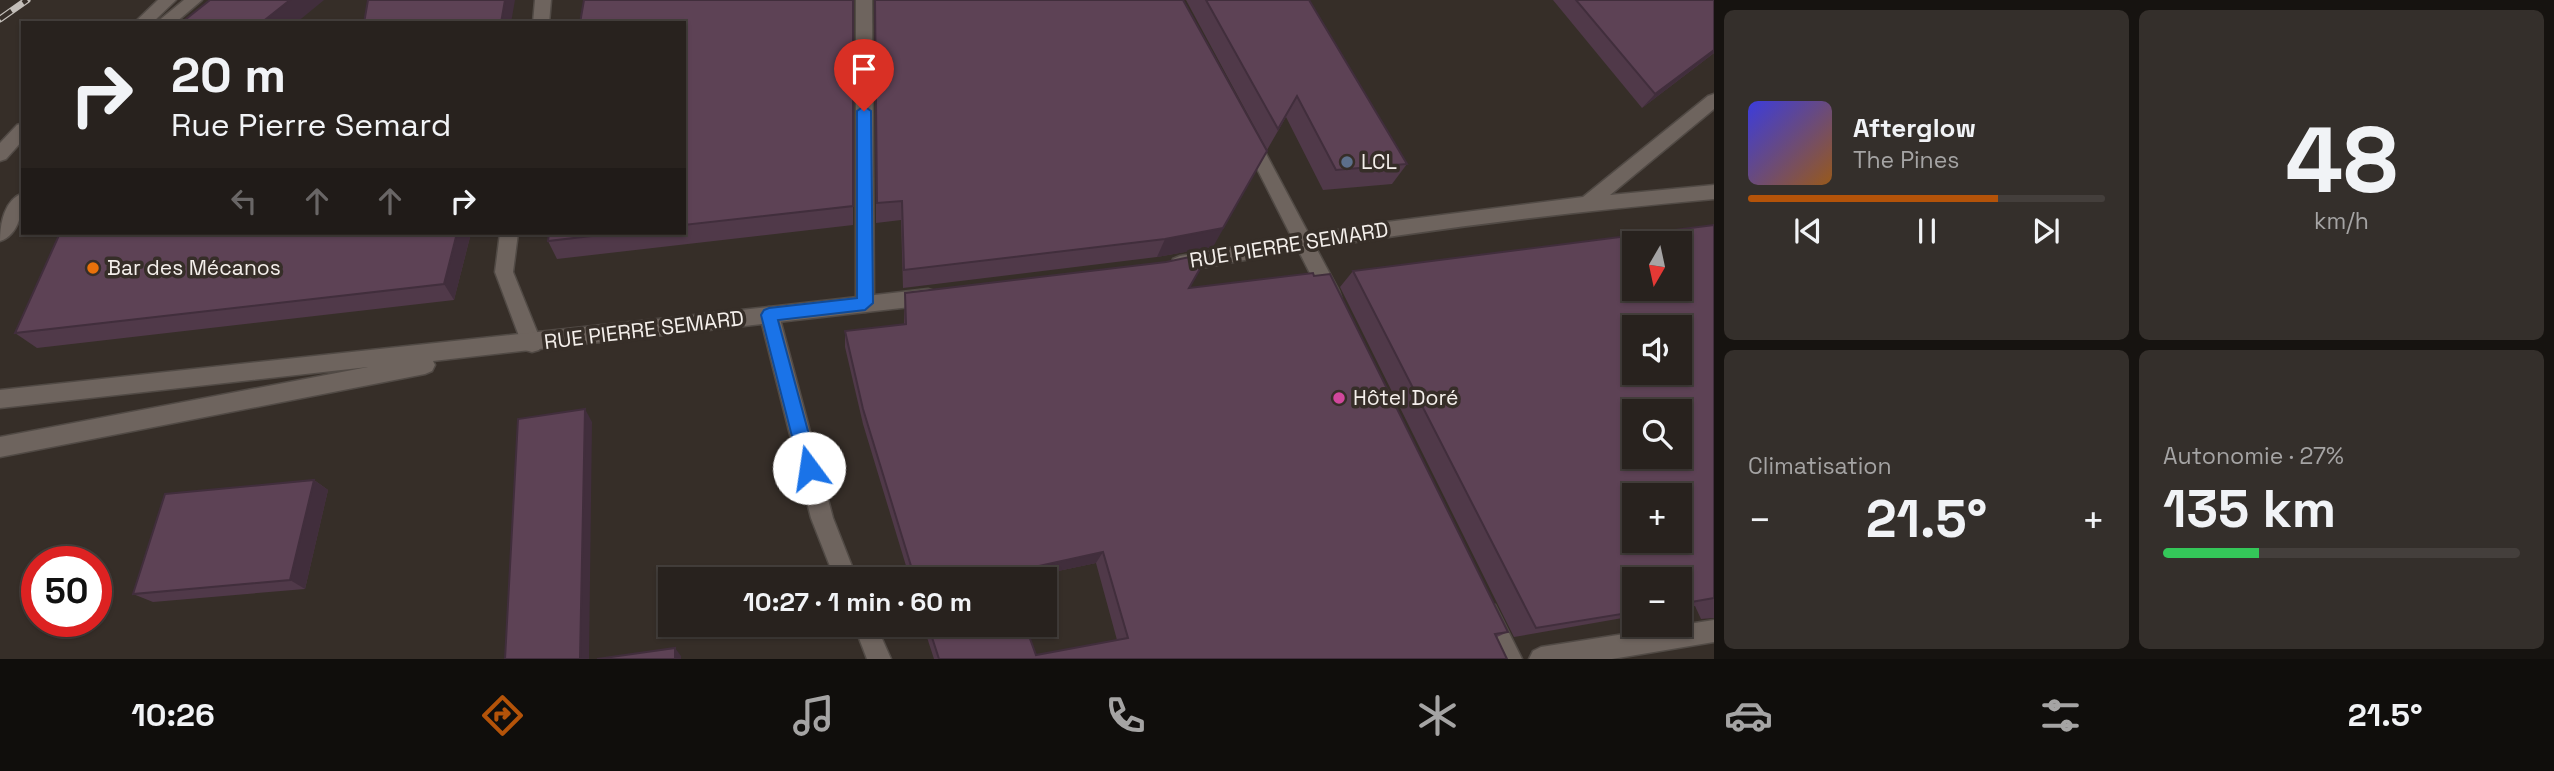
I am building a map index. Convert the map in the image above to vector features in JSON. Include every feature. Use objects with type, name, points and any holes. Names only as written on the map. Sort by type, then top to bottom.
[{"type":"street","points":[[144,21],[168,0]]},
{"type":"street","points":[[166,21],[194,0]]},
{"type":"street","points":[[541,21],[543,0]]},
{"type":"street","points":[[864,0],[865,303]]},
{"type":"street","points":[[1588,202],[1714,100]]},
{"type":"street","points":[[1240,121],[1304,239],[1340,313]]},
{"type":"street","points":[[0,142],[21,129]]},
{"type":"street","points":[[0,154],[21,130]]},
{"type":"street","name":"RUE PIERRE SEMARD","points":[[1157,268],[1304,239],[1588,202],[1714,192]]},
{"type":"street","points":[[0,234],[21,203]]},
{"type":"street","points":[[509,235],[504,272],[532,344]]},
{"type":"street","name":"RUE PIERRE SEMARD","points":[[0,398],[532,344],[940,295]]},
{"type":"street","points":[[769,315],[822,518],[841,567]]},
{"type":"street","name":"RUE PIERRE SEMARD","points":[[0,447],[532,344]]},
{"type":"street","points":[[1479,597],[1510,659]]},
{"type":"street","points":[[1541,659],[1714,631]]},
{"type":"street","points":[[870,637],[879,659]]},
{"type":"building","points":[[210,0],[290,0],[264,21],[184,21]]},
{"type":"building","points":[[368,0],[505,0],[501,21],[364,21]]},
{"type":"building","points":[[584,0],[853,0],[853,206],[686,225],[686,21],[580,21]]},
{"type":"building","points":[[875,0],[1183,0],[1267,151],[1223,228],[1165,239],[904,270],[902,201],[877,203]]},
{"type":"building","points":[[1206,0],[1309,0],[1407,164],[1336,170],[1297,96],[1278,129]]},
{"type":"building","points":[[1576,0],[1714,0],[1714,50],[1655,94]]},
{"type":"building","points":[[1714,225],[1714,598],[1692,602],[1692,567],[1622,567],[1622,614],[1536,628],[1353,271],[1622,237],[1622,301],[1692,301],[1692,231],[1667,231]]},
{"type":"building","points":[[59,235],[456,235],[444,284],[15,333]]},
{"type":"building","points":[[549,235],[600,235],[548,241]]},
{"type":"building","points":[[1209,253],[1189,288],[1313,273],[1314,276],[1330,274],[1508,632],[1495,634],[1507,659],[939,659],[932,637],[1029,637],[1036,655],[1128,638],[1103,552],[1034,567],[911,567],[863,409],[845,331],[906,324],[905,293],[1166,262]]},
{"type":"building","points":[[585,409],[580,659],[505,659],[518,419]]},
{"type":"building","points":[[314,480],[290,580],[133,594],[165,494]]},
{"type":"building","points":[[675,648],[675,659],[597,659]]},
{"type":"railway","points":[[0,19],[27,0]]},
{"type":"place","name":"LCL","points":[[1347,162]]},
{"type":"place","name":"Bar des Mécanos","points":[[93,268]]},
{"type":"place","name":"Hôtel Doré","points":[[1339,398]]},
{"type":"route","points":[[809,468],[769,315],[865,303],[864,111]]}]
